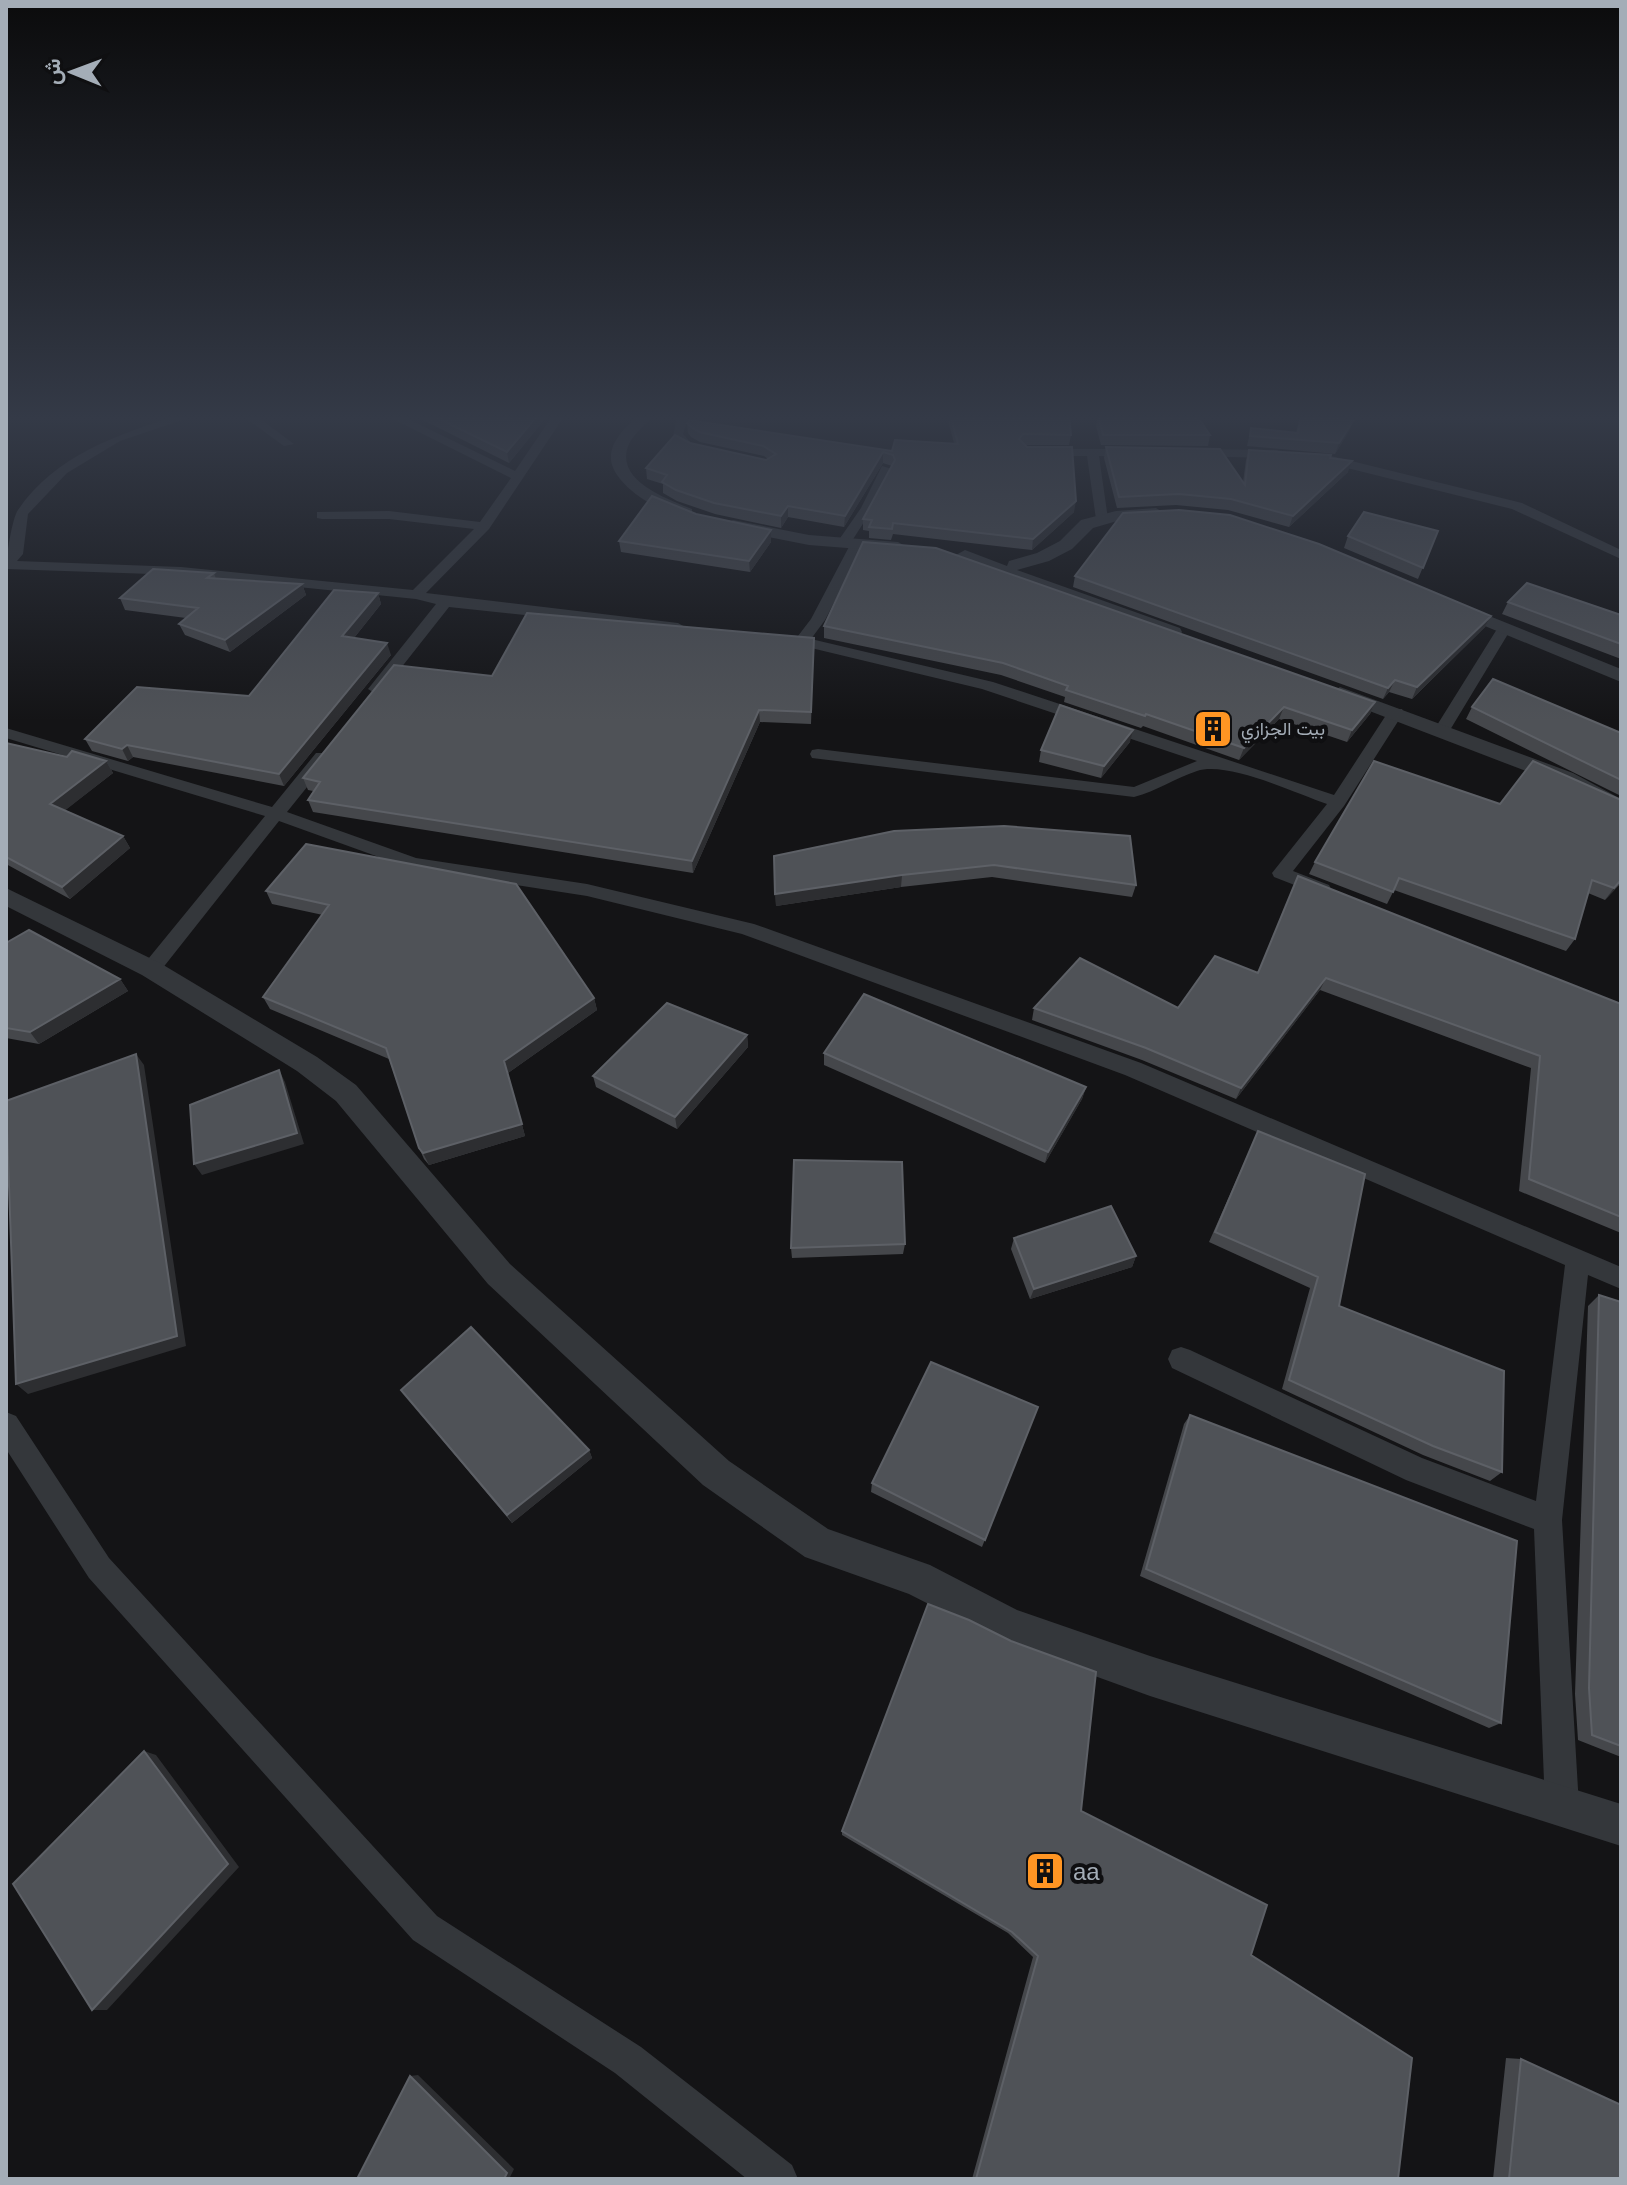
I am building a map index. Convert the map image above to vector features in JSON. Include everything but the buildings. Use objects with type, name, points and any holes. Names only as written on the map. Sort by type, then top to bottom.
[{"type":"street","points":[[6,565],[16,554],[21,517]]},
{"type":"street","points":[[406,517],[484,526]]},
{"type":"street","points":[[416,595],[490,517]]},
{"type":"street","points":[[704,517],[850,545],[917,548]]},
{"type":"street","points":[[803,640],[818,620],[863,517]]},
{"type":"street","points":[[1096,517],[1092,530],[1069,559],[1037,577],[976,562],[958,554],[1015,565],[1037,577],[1108,608],[1192,639]]},
{"type":"street","points":[[1015,565],[1059,550],[1081,527],[1096,521],[1136,517]]},
{"type":"street","points":[[1540,517],[1621,555]]},
{"type":"street","points":[[6,565],[181,571],[416,595],[445,602],[693,629]]},
{"type":"street","points":[[1434,598],[1621,676]]},
{"type":"street","points":[[363,705],[445,602]]},
{"type":"street","points":[[1442,730],[1504,629]]},
{"type":"street","points":[[772,637],[803,640],[987,685],[1338,802]]},
{"type":"street","points":[[1322,686],[1565,778],[1621,808]]},
{"type":"street","points":[[1340,896],[1281,873],[1338,802],[1396,712]]},
{"type":"street","points":[[6,733],[276,814],[412,863],[587,890],[747,929],[1133,1069],[1621,1278]]},
{"type":"street","points":[[151,969],[335,741]]},
{"type":"street","points":[[818,754],[1134,792],[1155,786],[1194,766],[1227,764]]},
{"type":"street","points":[[6,896],[151,969],[307,1064],[346,1093],[499,1274],[716,1473],[818,1544],[917,1578],[1009,1626],[1150,1676],[1621,1825]]},
{"type":"street","points":[[1562,1806],[1548,1520],[1578,1258]]},
{"type":"street","points":[[1181,1359],[1416,1470],[1548,1520]]},
{"type":"street","points":[[6,1425],[99,1568],[425,1928],[628,2060],[778,2179]]},
{"type":"place","name":"بيت الجزازي","points":[[1213,729]]},
{"type":"place","name":"aa","points":[[1045,1871]]}]
